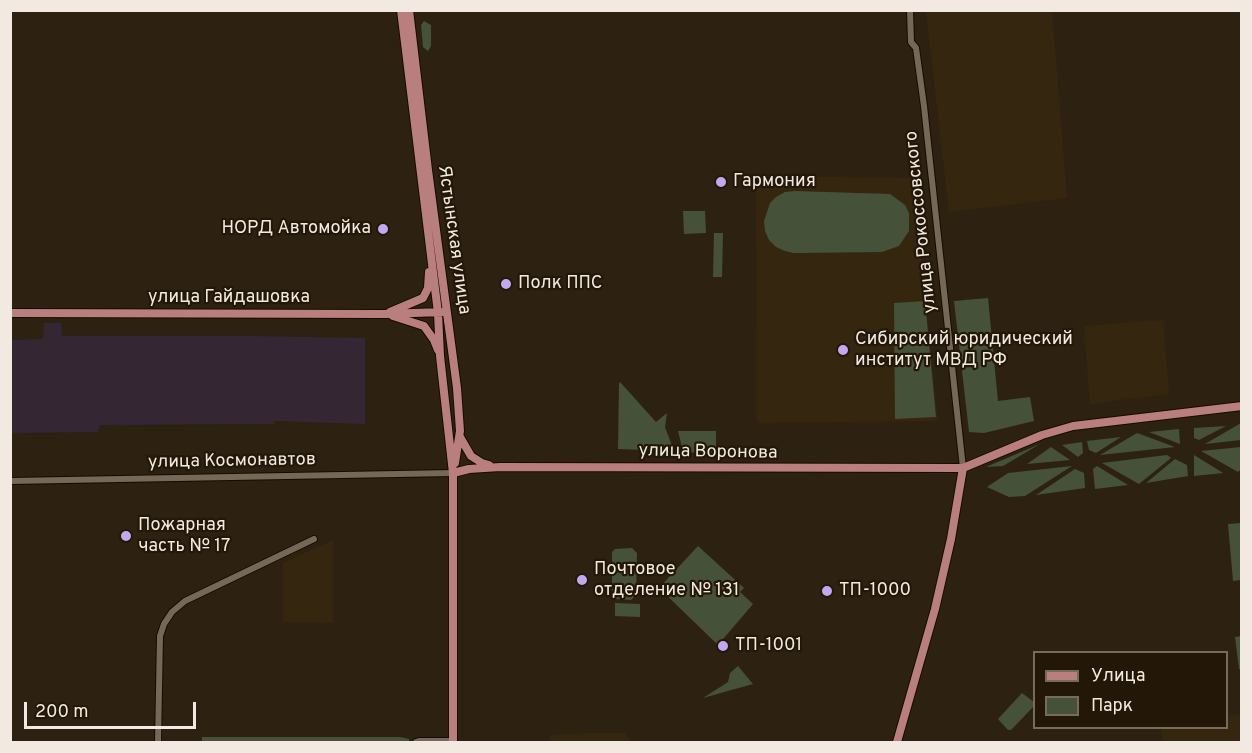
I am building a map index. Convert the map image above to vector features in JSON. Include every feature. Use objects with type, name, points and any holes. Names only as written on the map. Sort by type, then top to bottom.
[{"type":"main road","name":"Ястынская улица","points":[[401,10],[438,313],[440,356],[453,473],[453,742]]},
{"type":"main road","name":"Ястынская улица","points":[[409,10],[457,388],[460,437],[453,473]]},
{"type":"main road","points":[[383,314],[423,298],[428,288],[430,248]]},
{"type":"main road","name":"улица Гайдашовка","points":[[10,313],[383,314],[448,312]]},
{"type":"main road","points":[[383,314],[424,326],[434,340],[440,356]]},
{"type":"main road","name":"улица Воронова","points":[[453,473],[469,469],[500,467],[963,468],[1042,435],[1072,426],[1242,406]]},
{"type":"main road","points":[[460,437],[476,460],[486,465],[500,467]]},
{"type":"main road","points":[[897,742],[935,609],[951,539],[963,468]]},
{"type":"street","name":"улица Рокоссовского","points":[[910,10],[911,42],[916,48],[924,106],[963,468]]},
{"type":"street","name":"улица Космонавтов","points":[[10,481],[453,473]]},
{"type":"street","points":[[158,742],[159,636],[172,612],[185,601],[314,539]]},
{"type":"street","points":[[416,742],[453,742]]},
{"type":"shaded area","points":[[926,11],[1052,11],[1067,198],[949,212]]},
{"type":"shaded area","name":"Сибирский юридический институт МВД РФ","points":[[756,176],[913,178],[938,421],[757,423]]},
{"type":"shaded area","points":[[1163,320],[1169,394],[1090,404],[1084,326]]},
{"type":"shaded area","points":[[44,323],[61,323],[62,336],[365,338],[365,424],[274,421],[274,424],[100,425],[98,432],[11,433],[11,340],[43,339]]},
{"type":"shaded area","points":[[333,540],[333,623],[283,622],[283,563]]},
{"type":"shaded area","points":[[1241,714],[1241,742],[1162,742],[1161,729],[1228,729],[1228,716]]},
{"type":"shaded area","points":[[625,733],[631,742],[550,742],[550,735]]},
{"type":"green space","points":[[424,21],[431,25],[431,46],[428,51],[423,47],[421,25]]},
{"type":"green space","points":[[785,192],[890,194],[905,205],[909,213],[909,231],[899,246],[882,252],[794,253],[785,251],[776,247],[769,240],[764,221],[770,203],[776,197]]},
{"type":"green space","points":[[683,211],[705,211],[706,233],[684,234]]},
{"type":"green space","points":[[714,233],[723,233],[722,277],[713,277]]},
{"type":"green space","points":[[988,298],[998,401],[1030,397],[1034,421],[984,433],[969,432],[954,301]]},
{"type":"green space","points":[[925,301],[936,417],[895,419],[894,303]]},
{"type":"green space","points":[[620,382],[656,422],[667,413],[665,427],[674,451],[618,449]]},
{"type":"green space","points":[[1241,423],[1241,440],[1205,444]]},
{"type":"green space","points":[[1226,426],[1199,440],[1194,438],[1194,428]]},
{"type":"green space","points":[[1179,429],[1180,444],[1149,432]]},
{"type":"green space","points":[[678,431],[716,431],[716,453],[683,452]]},
{"type":"green space","points":[[1137,433],[1175,447],[1100,455]]},
{"type":"green space","points":[[1121,437],[1096,453],[1089,450],[1087,441]]},
{"type":"green space","points":[[1082,442],[1083,453],[1078,457],[1062,445]]},
{"type":"green space","points":[[1040,444],[1003,466],[986,467]]},
{"type":"green space","points":[[1051,447],[1070,460],[1027,464]]},
{"type":"green space","points":[[1241,447],[1241,469],[1238,472],[1201,451]]},
{"type":"green space","points":[[1167,455],[1171,458],[1139,484],[1102,463]]},
{"type":"green space","points":[[1194,455],[1223,473],[1194,476]]},
{"type":"green space","points":[[1175,459],[1187,465],[1188,476],[1146,483]]},
{"type":"green space","points":[[1072,466],[1025,496],[1009,497],[987,487],[1008,473]]},
{"type":"green space","points":[[1097,466],[1128,485],[1095,489],[1093,469]]},
{"type":"green space","points":[[1075,469],[1084,473],[1085,488],[1036,495]]},
{"type":"green space","points":[[1241,523],[1241,580],[1233,581],[1228,524]]},
{"type":"green space","points":[[698,546],[744,588],[740,592],[753,604],[718,645],[659,588]]},
{"type":"green space","points":[[632,548],[637,553],[636,595],[631,600],[615,599],[612,595],[612,552],[615,549]]},
{"type":"green space","points":[[615,603],[640,604],[640,617],[615,616]]},
{"type":"green space","points":[[1241,636],[1241,669],[1239,669],[1235,637]]},
{"type":"green space","points":[[738,666],[753,684],[703,698],[728,682],[730,673]]},
{"type":"green space","points":[[1022,693],[1033,701],[1033,707],[1011,730],[1008,730],[998,719]]},
{"type":"green space","points":[[202,737],[400,737],[409,739],[409,742],[202,742]]},
{"type":"place","name":"Гармония","points":[[721,182]]},
{"type":"place","name":"НОРД Автомойка","points":[[383,229]]},
{"type":"place","name":"Полк ППС","points":[[506,284]]},
{"type":"place","name":"Сибирский юридический институт МВД РФ","points":[[843,350]]},
{"type":"place","name":"Пожарная часть № 17","points":[[126,536]]},
{"type":"place","name":"Почтовое отделение № 131","points":[[582,580]]},
{"type":"place","name":"ТП-1000","points":[[827,591]]},
{"type":"place","name":"ТП-1001","points":[[723,646]]}]
